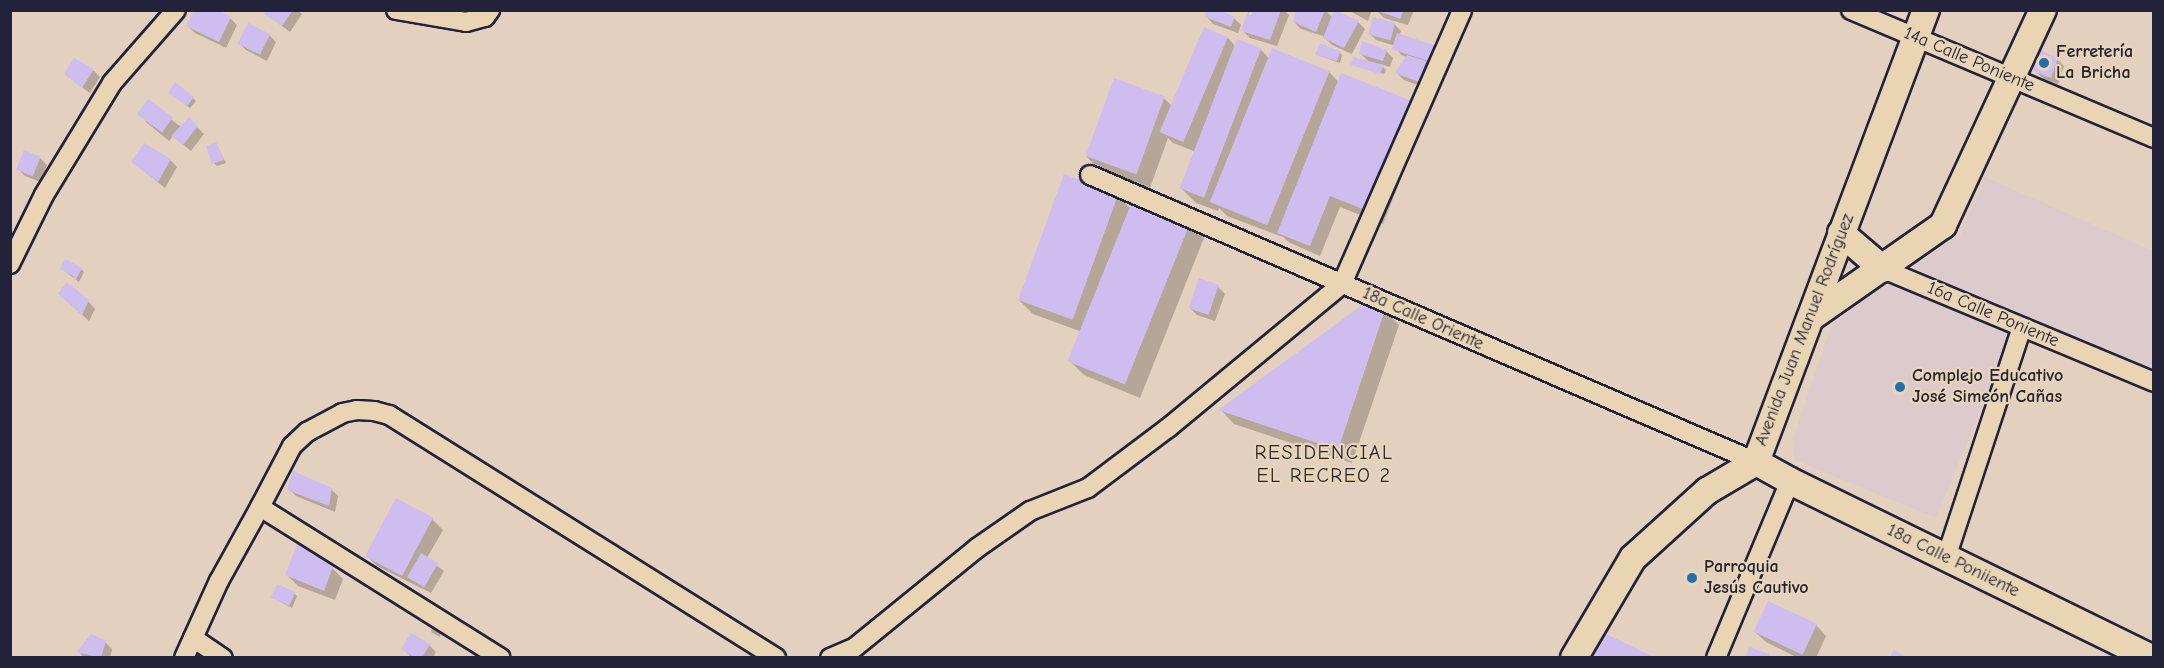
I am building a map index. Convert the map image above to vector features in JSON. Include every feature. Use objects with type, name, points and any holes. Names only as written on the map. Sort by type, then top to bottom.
[{"type":"street","points":[[10,264],[44,195],[112,83],[176,10]]},
{"type":"street","points":[[396,10],[466,22],[485,17],[490,10]]},
{"type":"street","points":[[830,657],[861,653],[977,548],[1030,511],[1088,488],[1168,428],[1342,284],[1462,10]]},
{"type":"street","name":"14a Calle Poniente","points":[[1851,10],[2154,138]]},
{"type":"street","name":"Avenida Juan Manuel Rodríguez","points":[[1574,657],[1633,558],[1707,491],[1756,462],[1813,316],[1926,10]]},
{"type":"street","points":[[1813,316],[1943,225],[2043,10]]},
{"type":"street","name":"18a Calle Oriente","points":[[1090,175],[1756,462]]},
{"type":"street","name":"16a Calle Poniente","points":[[1842,233],[1883,269],[2154,382]]},
{"type":"street","points":[[1946,558],[2022,327]]},
{"type":"street","points":[[184,657],[219,581],[292,446],[307,432],[342,413],[357,410],[389,415],[776,657]]},
{"type":"street","name":"18a Calle Poniiente","points":[[1756,462],[1946,558],[2124,652],[2152,657]]},
{"type":"street","points":[[1716,657],[1790,481]]},
{"type":"street","points":[[260,507],[501,657]]},
{"type":"street","points":[[193,638],[223,657]]},
{"type":"shaded area","points":[[1985,177],[2153,251],[2153,376],[1909,266],[1960,236]]},
{"type":"shaded area","name":"Complejo Educativo José Simeón Cañas","points":[[1893,283],[2013,332],[1936,518],[1795,460],[1792,442],[1830,329],[1865,297]]},
{"type":"building","points":[[194,10],[218,10],[231,17],[219,42],[186,26]]},
{"type":"building","points":[[266,10],[293,10],[282,26],[264,14]]},
{"type":"building","points":[[1206,10],[1219,10],[1235,17],[1231,27],[1205,17]]},
{"type":"building","points":[[1252,10],[1281,10],[1270,40],[1241,31],[1247,13],[1251,15]]},
{"type":"building","points":[[1296,10],[1325,10],[1316,32],[1293,22]]},
{"type":"building","points":[[1334,10],[1359,21],[1344,48],[1323,38]]},
{"type":"building","points":[[1375,10],[1404,10],[1400,19]]},
{"type":"building","points":[[1373,17],[1395,23],[1391,40],[1368,34]]},
{"type":"building","points":[[248,23],[270,34],[260,55],[238,43]]},
{"type":"building","points":[[1204,27],[1228,37],[1183,142],[1159,132]]},
{"type":"building","points":[[1397,33],[1436,46],[1431,62],[1392,49]]},
{"type":"building","points":[[1237,39],[1261,48],[1204,198],[1180,188]]},
{"type":"building","points":[[1362,41],[1387,50],[1383,61],[1359,54]]},
{"type":"building","points":[[1320,43],[1340,51],[1337,61],[1315,55]]},
{"type":"building","points":[[1272,48],[1329,71],[1267,225],[1210,202]]},
{"type":"building","name":"Ferretería La Bricha","points":[[2037,49],[2058,58],[2051,78],[2035,72],[2031,66]]},
{"type":"building","points":[[1407,55],[1426,61],[1419,82],[1395,73]]},
{"type":"building","points":[[1353,57],[1384,65],[1380,74],[1351,65]]},
{"type":"building","points":[[74,58],[94,69],[82,88],[64,74]]},
{"type":"building","points":[[1341,73],[1412,101],[1368,211],[1330,196],[1310,246],[1277,233]]},
{"type":"building","points":[[1114,78],[1165,96],[1136,174],[1086,156]]},
{"type":"building","points":[[175,82],[194,97],[187,106],[168,93]]},
{"type":"building","points":[[148,99],[173,117],[162,133],[137,114]]},
{"type":"building","points":[[189,117],[198,126],[183,145],[171,136]]},
{"type":"building","points":[[216,142],[224,160],[212,164],[206,146]]},
{"type":"building","points":[[144,143],[171,159],[158,182],[131,162]]},
{"type":"building","points":[[24,150],[41,157],[33,176],[16,169]]},
{"type":"building","points":[[1064,174],[1119,194],[1073,320],[1018,300]]},
{"type":"building","points":[[1133,199],[1190,222],[1125,384],[1067,361]]},
{"type":"building","points":[[65,259],[82,268],[75,281],[73,276],[60,269]]},
{"type":"building","points":[[1199,278],[1219,285],[1208,315],[1189,308]]},
{"type":"building","points":[[67,282],[89,300],[82,315],[58,294]]},
{"type":"building","points":[[1365,303],[1385,310],[1338,450],[1218,410]]},
{"type":"building","points":[[293,471],[332,488],[329,506],[287,490]]},
{"type":"building","points":[[396,498],[433,518],[402,576],[365,556]]},
{"type":"building","points":[[300,537],[333,567],[324,591],[285,575]]},
{"type":"building","points":[[421,553],[438,563],[424,587],[407,577]]},
{"type":"building","points":[[277,584],[295,592],[289,606],[271,598]]},
{"type":"building","points":[[1768,601],[1817,624],[1803,655],[1754,632]]},
{"type":"building","points":[[411,633],[430,644],[422,658],[415,658],[401,649]]},
{"type":"building","points":[[1604,633],[1656,658],[1592,658]]},
{"type":"building","points":[[91,634],[106,641],[101,658],[77,652]]},
{"type":"building","points":[[1749,647],[1769,654],[1768,658],[1745,658]]},
{"type":"building","points":[[1894,650],[1907,658],[1889,658]]},
{"type":"place","name":"Ferretería La Bricha","points":[[2044,63]]},
{"type":"place","name":"Complejo Educativo José Simeón Cañas","points":[[1900,387]]},
{"type":"place","name":"Parroquia Jesús Cautivo","points":[[1692,578]]},
{"type":"district","name":"RESIDENCIAL EL RECREO 2","points":[[1324,464]]}]
